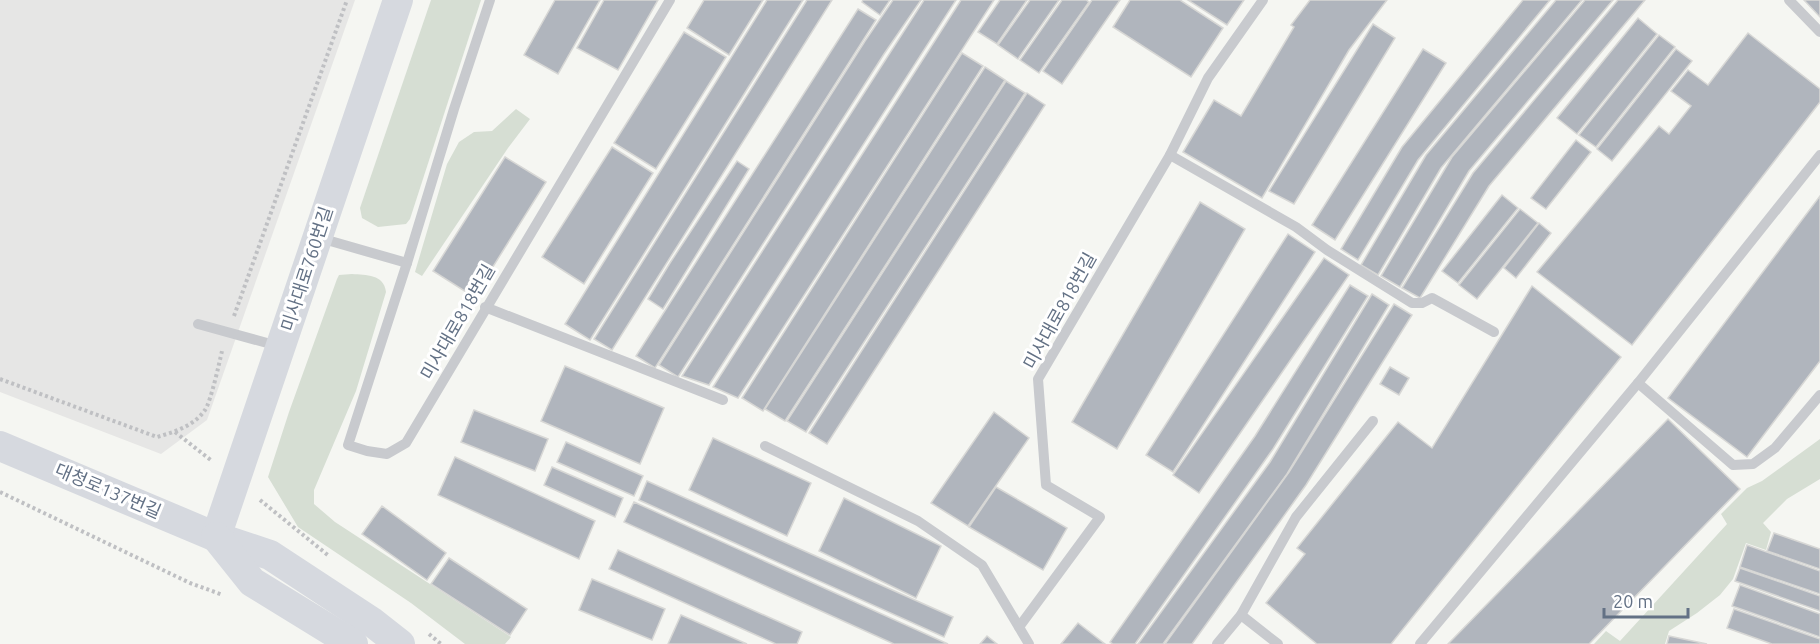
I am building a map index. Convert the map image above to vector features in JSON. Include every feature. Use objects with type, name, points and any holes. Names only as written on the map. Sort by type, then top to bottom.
[{"type":"main road","name":"미사대로760번길","points":[[216,537],[398,0]]},
{"type":"main road","name":"대청로137번길","points":[[0,446],[216,537],[270,555],[372,622],[412,637]]},
{"type":"main road","name":"대청로137번길","points":[[216,537],[252,582],[353,644]]},
{"type":"lane","name":"미사대로818번길","points":[[490,0],[348,445],[367,451],[387,454],[406,443],[670,0]]},
{"type":"lane","name":"미사대로818번길","points":[[1019,627],[1100,517],[1046,485],[1038,379],[1170,155],[1208,78],[1263,0]]},
{"type":"lane","points":[[1789,0],[1820,32]]},
{"type":"lane","points":[[1170,155],[1296,227],[1327,250],[1413,303],[1422,303],[1432,298],[1494,332]]},
{"type":"lane","points":[[1420,644],[1638,383],[1820,155]]},
{"type":"lane","points":[[318,237],[407,263]]},
{"type":"lane","points":[[485,308],[723,400]]},
{"type":"lane","points":[[198,324],[281,347]]},
{"type":"lane","points":[[1638,383],[1733,465],[1753,465],[1775,448],[1820,394]]},
{"type":"lane","points":[[1217,644],[1240,615],[1296,517],[1373,422]]},
{"type":"lane","points":[[765,446],[918,521],[982,565],[1029,644]]},
{"type":"lane","points":[[1240,615],[1278,644]]},
{"type":"path","points":[[239,299],[347,0]]},
{"type":"path","points":[[0,379],[157,437],[175,432],[194,421],[206,409],[219,362]]},
{"type":"path","points":[[175,432],[334,560]]},
{"type":"path","points":[[0,492],[190,583],[224,595]]},
{"type":"path","points":[[412,637],[441,644]]},
{"type":"shaded area","points":[[0,0],[355,0],[207,420],[161,454],[0,392]]},
{"type":"shaded area","points":[[431,0],[481,0],[410,219],[406,224],[378,227],[362,218],[360,208]]},
{"type":"shaded area","points":[[516,109],[530,119],[422,276],[415,272],[447,164],[459,142],[474,132],[492,131]]},
{"type":"shaded area","points":[[339,275],[368,275],[378,279],[385,286],[386,292],[356,391],[314,490],[314,504],[335,522],[511,637],[505,644],[465,644],[411,603],[298,527],[268,477],[337,279]]},
{"type":"shaded area","points":[[1820,439],[1820,479],[1787,499],[1763,523],[1771,532],[1766,550],[1746,543],[1733,579],[1720,595],[1669,631],[1665,644],[1594,644],[1606,631],[1620,641],[1727,524],[1721,514],[1747,488],[1762,481]]},
{"type":"building","points":[[555,0],[600,0],[558,74],[524,55]]},
{"type":"building","points":[[604,0],[658,0],[618,70],[577,48]]},
{"type":"building","points":[[704,0],[763,0],[729,55],[687,28]]},
{"type":"building","points":[[767,0],[803,0],[590,340],[565,324]]},
{"type":"building","points":[[807,0],[832,0],[612,350],[594,339]]},
{"type":"building","points":[[863,0],[890,0],[880,15],[862,2]]},
{"type":"building","points":[[893,0],[921,0],[884,54],[678,377],[659,365]]},
{"type":"building","points":[[924,0],[956,0],[709,385],[682,376]]},
{"type":"building","points":[[961,0],[994,0],[738,398],[713,387]]},
{"type":"building","points":[[1000,0],[1027,0],[997,44],[978,32]]},
{"type":"building","points":[[1030,0],[1059,0],[1018,59],[998,45]]},
{"type":"building","points":[[1062,0],[1089,2],[1039,73],[1020,60]]},
{"type":"building","points":[[1092,0],[1120,0],[1062,84],[1043,71]]},
{"type":"building","points":[[1130,0],[1180,0],[1223,28],[1191,77],[1113,27]]},
{"type":"building","points":[[1188,0],[1244,0],[1227,25]]},
{"type":"building","points":[[1310,0],[1387,0],[1349,50],[1262,198],[1183,152],[1214,100],[1241,116],[1294,27],[1291,25]]},
{"type":"building","points":[[1523,0],[1550,0],[1418,160],[1358,260],[1341,249],[1402,147]]},
{"type":"building","points":[[1556,0],[1582,0],[1441,168],[1378,275],[1361,265],[1426,155]]},
{"type":"building","points":[[1585,0],[1613,0],[1469,171],[1400,287],[1381,276],[1452,157]]},
{"type":"building","points":[[1618,0],[1645,0],[1489,186],[1420,298],[1402,288],[1473,173]]},
{"type":"building","points":[[1804,0],[1820,0],[1820,17]]},
{"type":"building","points":[[858,9],[876,20],[655,368],[636,356]]},
{"type":"building","points":[[1638,18],[1657,34],[1577,134],[1557,118]]},
{"type":"building","points":[[1373,24],[1395,38],[1294,204],[1269,191]]},
{"type":"building","points":[[684,32],[726,57],[656,169],[614,143]]},
{"type":"building","points":[[1748,33],[1820,89],[1820,102],[1632,345],[1537,272],[1659,126],[1669,134],[1691,106],[1671,91],[1688,70],[1708,85]]},
{"type":"building","points":[[1659,35],[1675,47],[1596,147],[1579,135]]},
{"type":"building","points":[[1423,49],[1446,63],[1335,240],[1312,225]]},
{"type":"building","points":[[1676,49],[1692,61],[1612,161],[1597,149]]},
{"type":"building","points":[[962,53],[983,66],[763,411],[742,398]]},
{"type":"building","points":[[985,67],[1005,80],[785,421],[765,409]]},
{"type":"building","points":[[1006,81],[1025,93],[806,432],[787,421]]},
{"type":"building","points":[[1027,93],[1045,105],[827,444],[809,433]]},
{"type":"building","points":[[1576,140],[1591,152],[1546,209],[1531,198]]},
{"type":"building","points":[[612,147],[653,173],[584,284],[542,257]]},
{"type":"building","points":[[505,157],[546,182],[474,297],[433,271]]},
{"type":"building","points":[[737,161],[749,169],[663,309],[648,299]]},
{"type":"building","points":[[1502,195],[1518,208],[1458,283],[1442,271]]},
{"type":"building","points":[[1820,196],[1820,361],[1747,457],[1668,398]]},
{"type":"building","points":[[1200,202],[1245,229],[1117,449],[1072,422]]},
{"type":"building","points":[[1520,209],[1538,223],[1477,299],[1459,285]]},
{"type":"building","points":[[1539,223],[1551,233],[1516,278],[1504,268]]},
{"type":"building","points":[[1288,234],[1315,252],[1173,472],[1146,455]]},
{"type":"building","points":[[1324,258],[1349,275],[1199,493],[1173,475]]},
{"type":"building","points":[[1350,285],[1368,296],[1273,449],[1135,644],[1113,644],[1110,642],[1255,436]]},
{"type":"building","points":[[1532,286],[1621,357],[1391,644],[1317,644],[1266,603],[1305,554],[1297,548],[1398,422],[1432,448]]},
{"type":"building","points":[[1372,294],[1389,305],[1287,474],[1163,644],[1138,644],[1270,462]]},
{"type":"building","points":[[1394,304],[1412,315],[1306,485],[1192,644],[1165,644],[1289,472]]},
{"type":"building","points":[[565,366],[664,408],[640,464],[541,421]]},
{"type":"building","points":[[1390,367],[1409,378],[1399,395],[1380,384]]},
{"type":"building","points":[[474,410],[548,439],[535,471],[461,442]]},
{"type":"building","points":[[994,412],[1029,438],[968,526],[931,503]]},
{"type":"building","points":[[1668,419],[1740,489],[1589,644],[1448,644]]},
{"type":"building","points":[[713,438],[811,483],[787,536],[689,490]]},
{"type":"building","points":[[566,442],[643,476],[634,496],[557,462]]},
{"type":"building","points":[[455,457],[595,521],[579,559],[438,495]]},
{"type":"building","points":[[552,467],[623,498],[615,517],[544,485]]},
{"type":"building","points":[[647,481],[953,617],[944,637],[639,500]]},
{"type":"building","points":[[996,487],[1067,528],[1043,570],[969,527]]},
{"type":"building","points":[[844,498],[941,546],[916,598],[819,551]]},
{"type":"building","points":[[634,502],[948,644],[894,644],[624,522]]},
{"type":"building","points":[[382,506],[446,553],[427,580],[362,534]]},
{"type":"building","points":[[1774,533],[1820,549],[1820,569],[1767,551]]},
{"type":"building","points":[[1747,545],[1820,571],[1820,594],[1740,567]]},
{"type":"building","points":[[618,550],[802,632],[797,644],[776,644],[609,569]]},
{"type":"building","points":[[449,558],[527,609],[510,635],[431,584]]},
{"type":"building","points":[[1740,568],[1820,596],[1820,611],[1735,581]]},
{"type":"building","points":[[592,579],[665,609],[652,640],[579,610]]},
{"type":"building","points":[[1740,585],[1820,614],[1820,637],[1732,606]]},
{"type":"building","points":[[1734,609],[1820,639],[1820,644],[1772,644],[1727,628]]},
{"type":"building","points":[[681,615],[747,644],[668,644]]},
{"type":"building","points":[[1078,623],[1105,644],[1061,644]]},
{"type":"building","points":[[987,636],[997,644],[980,644]]},
{"type":"building","points":[[1669,636],[1707,644],[1667,644]]}]
